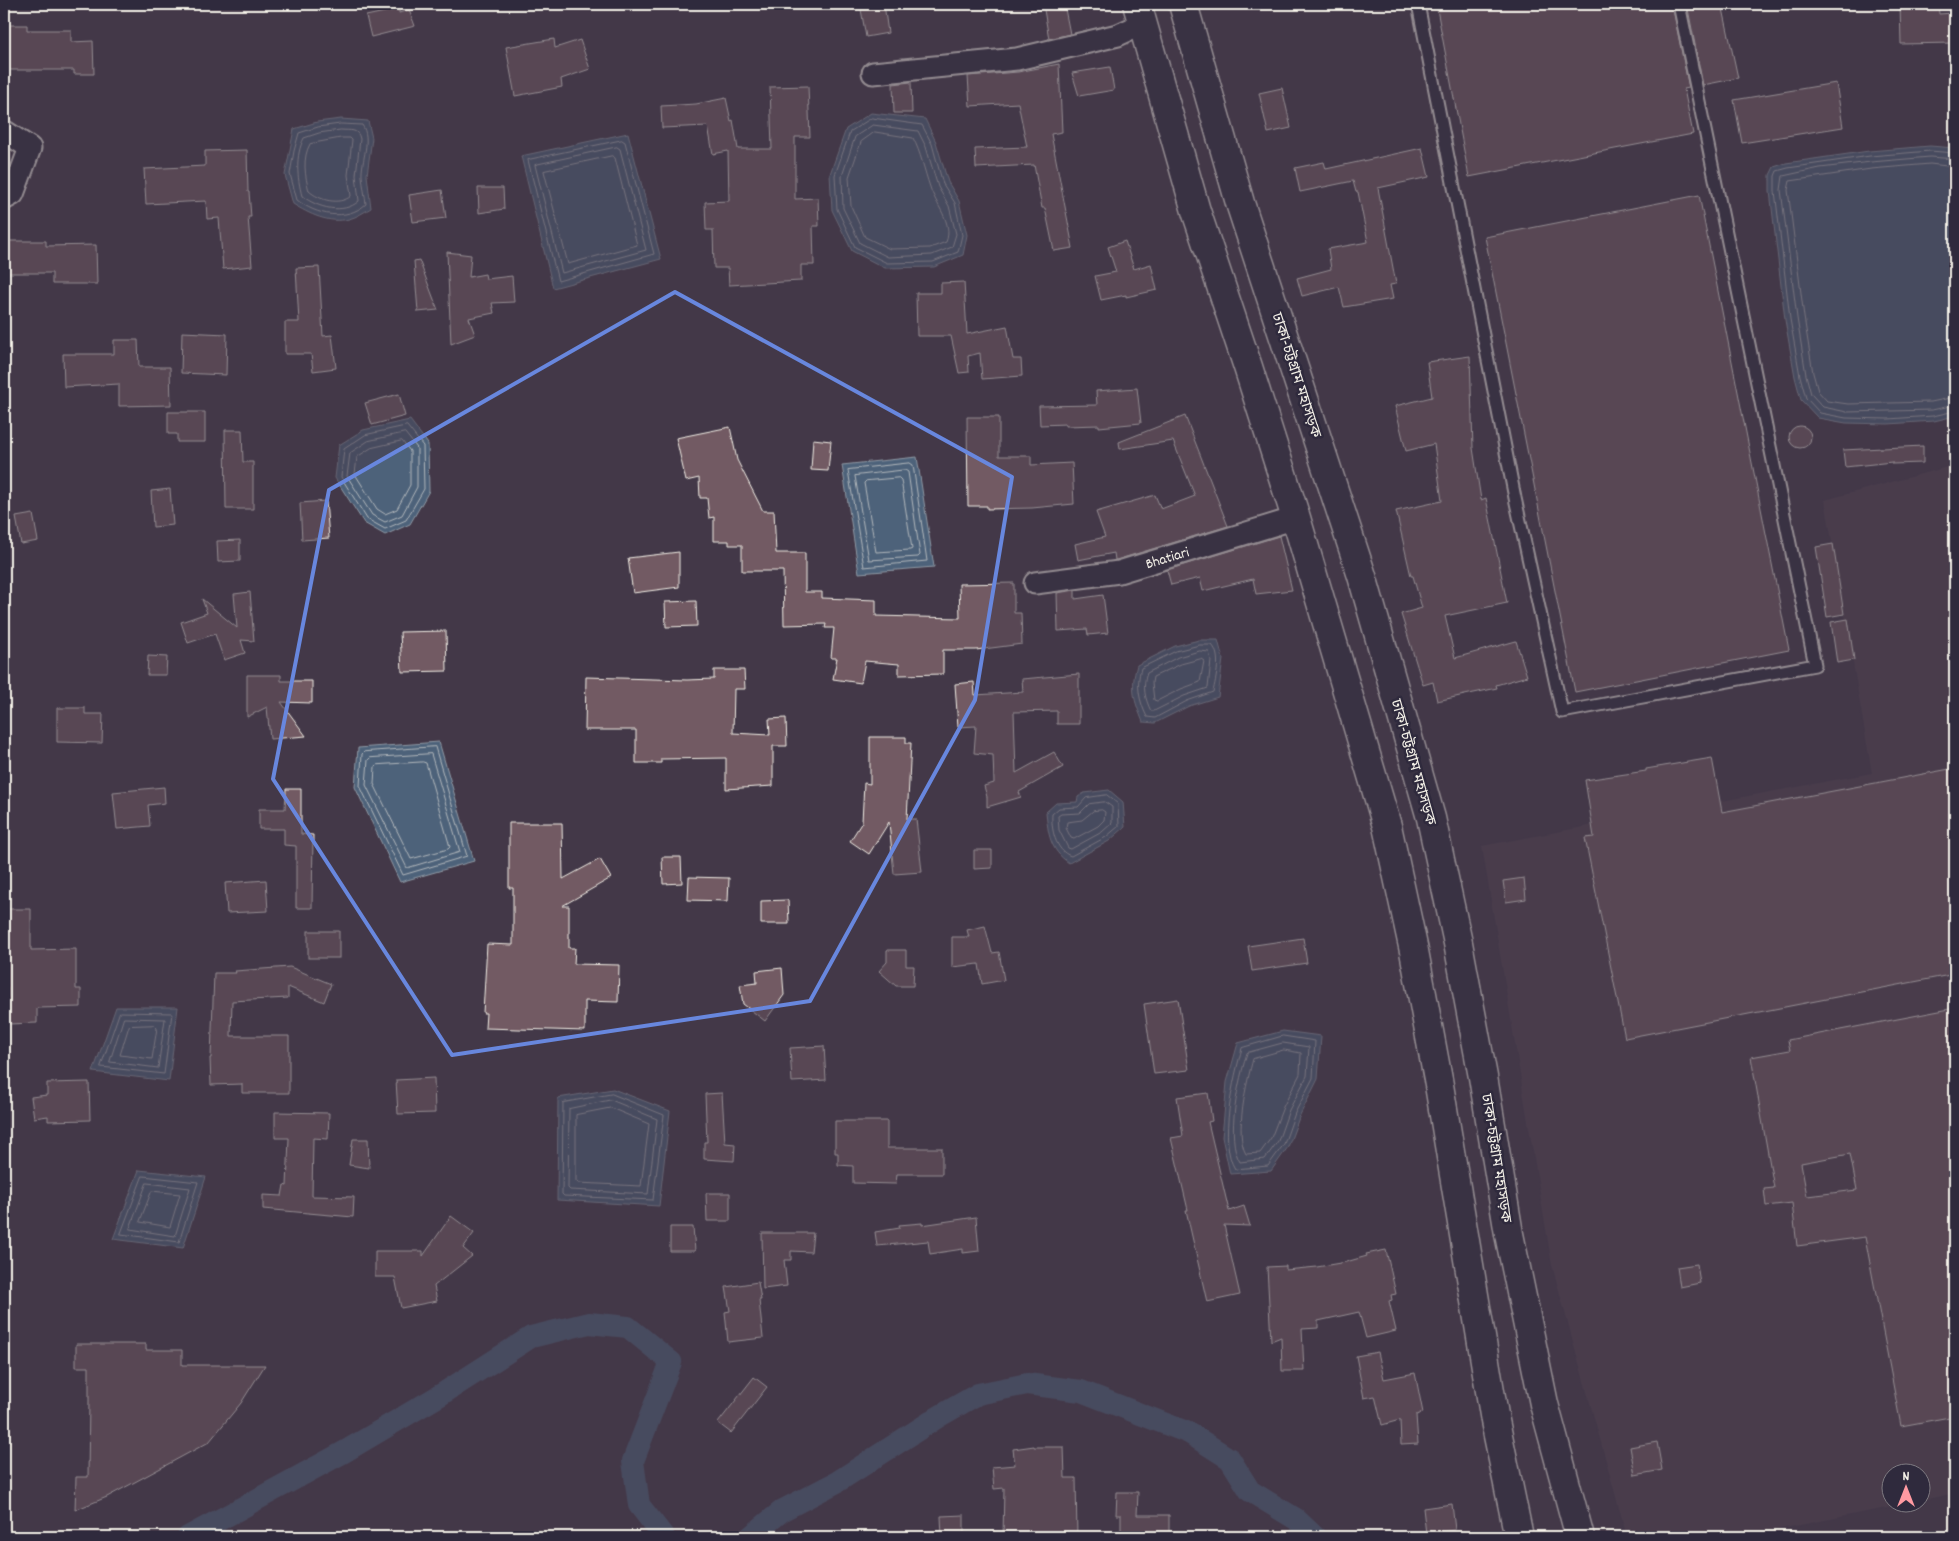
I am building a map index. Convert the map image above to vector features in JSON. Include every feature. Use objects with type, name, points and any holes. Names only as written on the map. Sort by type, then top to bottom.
[{"type":"highway","name":"ঢাকা-চট্টগ্রাম মহাসড়ক","points":[[1183,4],[1240,203],[1362,576],[1431,818],[1460,952],[1517,1272],[1544,1404],[1580,1537]]},
{"type":"highway","points":[[1139,14],[1196,211],[1296,518],[1387,826],[1436,1066],[1494,1421],[1519,1537]]},
{"type":"street","points":[[873,73],[1017,59],[1118,35],[1139,14]]},
{"type":"street","points":[[4,131],[30,148],[13,194],[4,198]]},
{"type":"street","name":"Bhatiari","points":[[1035,584],[1119,572],[1296,518]]},
{"type":"lane","points":[[1418,4],[1515,498],[1562,712],[1815,665],[1679,4]]},
{"type":"highlighted area","points":[[675,292],[1012,477],[975,700],[810,1001],[452,1055],[273,779],[329,490]]},
{"type":"shaded area","points":[[1955,465],[1955,1493],[1932,1498],[1932,1464],[1882,1464],[1882,1509],[1765,1532],[1626,1533],[1552,1265],[1482,846],[1872,773],[1825,500]]},
{"type":"water","points":[[871,113],[925,119],[936,142],[948,182],[959,201],[967,235],[963,255],[934,267],[885,268],[852,251],[832,210],[830,174],[846,129]]},
{"type":"water","points":[[341,119],[368,121],[372,138],[367,175],[371,208],[352,218],[334,220],[312,214],[293,204],[285,175],[294,129],[317,122]]},
{"type":"water","points":[[628,133],[661,259],[553,288],[521,156]]},
{"type":"water","points":[[1930,146],[1955,148],[1955,416],[1934,421],[1888,424],[1846,423],[1818,418],[1801,400],[1795,377],[1785,320],[1770,191],[1770,175],[1774,167],[1786,163],[1869,151]]},
{"type":"water","points":[[410,420],[428,444],[429,491],[410,524],[385,535],[364,523],[335,478],[339,445],[363,430]]},
{"type":"water","points":[[917,457],[934,567],[859,573],[842,465]]},
{"type":"water","points":[[1199,640],[1218,640],[1223,659],[1218,697],[1189,706],[1155,723],[1143,722],[1137,707],[1133,688],[1137,665],[1175,646]]},
{"type":"water","points":[[439,742],[474,861],[400,882],[355,787],[358,748]]},
{"type":"water","points":[[1109,790],[1123,802],[1125,827],[1109,841],[1069,863],[1058,853],[1051,841],[1046,812],[1056,803],[1077,802],[1078,797],[1084,793]]},
{"type":"water","points":[[116,1007],[178,1007],[169,1081],[93,1072]]},
{"type":"water","points":[[1283,1031],[1321,1036],[1318,1079],[1300,1115],[1288,1147],[1271,1171],[1230,1174],[1222,1137],[1227,1082],[1238,1043]]},
{"type":"water","points":[[613,1089],[670,1111],[659,1206],[557,1200],[558,1098]]},
{"type":"water","points":[[139,1170],[206,1177],[183,1248],[113,1239]]},
{"type":"building","points":[[860,4],[884,4],[888,33],[866,37]]},
{"type":"building","points":[[1043,4],[1064,4],[1070,34],[1049,39]]},
{"type":"building","points":[[1436,4],[1672,4],[1689,88],[1684,89],[1693,134],[1469,177]]},
{"type":"building","points":[[1687,4],[1722,4],[1738,78],[1703,85]]},
{"type":"building","points":[[1900,4],[1938,4],[1939,14],[1953,13],[1954,43],[1901,44]]},
{"type":"building","points":[[399,9],[399,13],[409,10],[415,26],[371,37],[366,16]]},
{"type":"building","points":[[9,25],[27,25],[27,30],[71,30],[71,42],[93,41],[94,74],[74,74],[74,70],[9,70]]},
{"type":"building","points":[[554,39],[555,48],[580,40],[590,69],[561,79],[562,87],[515,96],[506,47]]},
{"type":"building","points":[[1059,64],[1062,132],[1051,134],[1073,248],[1054,251],[1045,208],[1042,208],[1034,165],[976,168],[975,149],[1027,147],[1018,103],[970,106],[968,76],[1018,72]]},
{"type":"building","points":[[1110,67],[1114,90],[1079,96],[1072,73]]},
{"type":"building","points":[[911,82],[912,113],[894,113],[893,84]]},
{"type":"building","points":[[1836,83],[1843,127],[1742,143],[1734,100]]},
{"type":"building","points":[[808,86],[810,137],[795,137],[795,199],[818,198],[819,226],[813,226],[814,265],[801,265],[801,281],[729,285],[728,268],[714,268],[713,230],[706,230],[705,202],[729,201],[728,151],[713,154],[708,126],[662,128],[661,106],[696,104],[726,98],[731,121],[733,120],[738,149],[772,149],[770,87]]},
{"type":"building","points":[[1282,88],[1291,128],[1268,133],[1259,93]]},
{"type":"building","points":[[1422,148],[1429,177],[1378,188],[1396,284],[1390,285],[1393,299],[1344,307],[1339,287],[1302,296],[1297,278],[1331,269],[1328,249],[1368,242],[1358,192],[1356,192],[1353,181],[1300,192],[1295,168],[1324,162],[1326,169]]},
{"type":"building","points":[[247,150],[248,192],[251,217],[248,217],[252,266],[223,269],[219,218],[207,219],[206,201],[146,204],[144,169],[205,166],[205,151]]},
{"type":"building","points":[[478,188],[503,188],[504,209],[479,213]]},
{"type":"building","points":[[442,190],[446,218],[413,222],[409,195]]},
{"type":"building","points":[[1699,195],[1789,650],[1575,692],[1485,237]]},
{"type":"building","points":[[4,241],[46,241],[46,246],[96,245],[97,284],[52,284],[52,273],[4,273]]},
{"type":"building","points":[[1125,241],[1134,269],[1151,264],[1157,290],[1101,300],[1095,276],[1116,272],[1108,247]]},
{"type":"building","points":[[447,252],[471,255],[469,277],[485,274],[486,279],[512,276],[514,302],[492,303],[494,313],[469,318],[475,335],[451,344]]},
{"type":"building","points":[[419,260],[438,310],[418,312],[414,261]]},
{"type":"building","points":[[319,267],[323,336],[332,335],[336,368],[313,371],[311,354],[285,354],[285,322],[299,322],[296,268]]},
{"type":"building","points":[[964,282],[967,334],[1007,326],[1013,359],[1021,359],[1022,376],[982,379],[980,353],[968,356],[969,372],[959,373],[951,336],[917,336],[916,293],[941,293],[941,283]]},
{"type":"building","points":[[182,332],[227,334],[226,375],[181,373]]},
{"type":"building","points":[[114,340],[138,340],[139,367],[170,367],[171,405],[119,406],[119,384],[64,387],[63,354],[114,354]]},
{"type":"building","points":[[1470,356],[1473,448],[1481,500],[1486,498],[1507,603],[1445,616],[1455,658],[1516,641],[1527,676],[1496,685],[1497,688],[1437,701],[1433,682],[1423,685],[1401,614],[1422,608],[1413,576],[1411,576],[1396,511],[1442,501],[1434,444],[1406,451],[1395,406],[1432,397],[1427,362]]},
{"type":"building","points":[[1137,388],[1141,423],[1099,427],[1099,425],[1040,425],[1039,406],[1097,405],[1096,391]]},
{"type":"building","points":[[399,394],[405,416],[372,425],[365,403]]},
{"type":"building","points":[[168,412],[205,412],[205,442],[177,442],[177,434],[168,434]]},
{"type":"building","points":[[1185,416],[1228,526],[1116,560],[1114,553],[1078,560],[1075,544],[1105,537],[1096,512],[1155,495],[1161,509],[1195,496],[1173,441],[1120,449],[1119,442]]},
{"type":"building","points":[[967,417],[999,417],[999,456],[1031,456],[1031,465],[1072,463],[1074,504],[1032,508],[987,509],[987,506],[968,506]]},
{"type":"building","points":[[1800,426],[1808,429],[1811,437],[1808,445],[1800,448],[1792,445],[1789,437],[1792,429]]},
{"type":"building","points":[[730,427],[737,460],[763,511],[774,511],[776,553],[805,553],[805,592],[822,592],[822,598],[876,600],[876,616],[960,618],[959,584],[1014,583],[1014,613],[1021,613],[1022,644],[976,650],[943,650],[943,674],[899,675],[899,664],[865,661],[861,683],[833,679],[837,658],[831,658],[834,628],[825,628],[826,624],[784,625],[783,571],[742,571],[742,545],[729,545],[729,541],[714,541],[714,517],[709,518],[707,498],[700,498],[699,478],[686,481],[676,438]]},
{"type":"building","points":[[225,430],[242,430],[243,462],[253,462],[253,509],[226,509]]},
{"type":"building","points":[[813,439],[831,441],[828,471],[811,470]]},
{"type":"building","points":[[1923,446],[1923,463],[1892,464],[1892,462],[1845,467],[1843,450]]},
{"type":"building","points":[[170,489],[173,525],[153,527],[151,491]]},
{"type":"building","points":[[326,501],[329,538],[302,540],[300,503]]},
{"type":"building","points":[[33,514],[38,541],[21,544],[16,517]]},
{"type":"building","points":[[1279,536],[1292,590],[1256,594],[1253,579],[1203,591],[1200,578],[1171,585],[1167,570]]},
{"type":"building","points":[[240,540],[240,561],[218,562],[217,541]]},
{"type":"building","points":[[1833,544],[1844,614],[1827,617],[1816,547]]},
{"type":"building","points":[[679,552],[679,587],[633,593],[628,558]]},
{"type":"building","points":[[1075,590],[1075,599],[1103,595],[1108,633],[1088,635],[1087,629],[1058,631],[1057,593]]},
{"type":"building","points":[[250,592],[254,641],[241,640],[245,653],[224,660],[215,634],[188,643],[181,622],[207,613],[202,599],[237,628],[234,594]]},
{"type":"building","points":[[696,601],[697,626],[666,627],[665,602]]},
{"type":"building","points":[[1848,619],[1854,660],[1837,663],[1831,622]]},
{"type":"building","points":[[446,631],[447,671],[402,672],[400,632]]},
{"type":"building","points":[[148,656],[167,657],[166,675],[147,675]]},
{"type":"building","points":[[714,670],[744,670],[745,689],[734,689],[733,733],[770,735],[769,719],[786,718],[787,746],[773,746],[773,786],[726,789],[726,758],[661,759],[661,763],[636,763],[636,730],[585,730],[586,677],[714,679]]},
{"type":"building","points":[[1079,674],[1079,724],[1057,724],[1057,711],[1014,712],[1016,773],[1054,752],[1063,767],[1019,792],[1021,797],[987,807],[984,786],[994,783],[993,755],[974,753],[976,726],[958,727],[955,684],[974,682],[975,695],[1023,692],[1022,679]]},
{"type":"building","points":[[247,675],[281,675],[281,681],[312,681],[312,703],[281,702],[306,736],[270,739],[267,707],[247,717]]},
{"type":"building","points":[[57,708],[85,708],[85,714],[103,714],[102,743],[57,742]]},
{"type":"building","points":[[870,737],[906,737],[906,743],[911,743],[907,819],[916,819],[922,872],[894,874],[889,822],[869,854],[850,841],[862,822],[864,783],[870,784]]},
{"type":"building","points":[[1712,758],[1722,812],[1955,768],[1955,974],[1625,1038],[1585,838],[1594,837],[1585,780],[1646,771],[1646,769]]},
{"type":"building","points":[[164,787],[165,803],[148,805],[150,826],[117,829],[113,792]]},
{"type":"building","points":[[286,789],[301,789],[301,834],[313,835],[312,908],[296,908],[296,846],[284,845],[284,829],[259,829],[259,809],[285,809]]},
{"type":"building","points":[[509,823],[562,823],[563,879],[600,859],[611,878],[562,906],[569,906],[569,948],[575,948],[574,964],[619,965],[618,1002],[585,1001],[585,1031],[485,1028],[486,1013],[483,1013],[487,944],[513,945],[513,888],[509,888]]},
{"type":"building","points":[[974,850],[992,850],[992,868],[974,869]]},
{"type":"building","points":[[662,857],[681,857],[682,883],[663,884]]},
{"type":"building","points":[[689,877],[729,878],[728,901],[688,900]]},
{"type":"building","points":[[1524,878],[1526,899],[1506,902],[1503,881]]},
{"type":"building","points":[[266,880],[268,911],[227,913],[225,883]]},
{"type":"building","points":[[788,900],[789,924],[761,924],[761,901]]},
{"type":"building","points":[[4,909],[31,909],[31,950],[76,949],[76,989],[81,989],[81,1007],[37,1008],[37,1023],[8,1024],[7,988],[4,988]]},
{"type":"building","points":[[985,926],[992,953],[999,952],[1004,980],[982,984],[979,964],[952,967],[952,937],[969,937],[967,930]]},
{"type":"building","points":[[308,931],[339,931],[339,958],[308,958]]},
{"type":"building","points":[[1303,938],[1307,963],[1252,971],[1248,946]]},
{"type":"building","points":[[887,950],[906,950],[906,966],[914,966],[913,986],[896,986],[879,971],[887,962]]},
{"type":"building","points":[[290,967],[331,984],[324,1002],[288,987],[288,998],[232,1001],[231,1036],[289,1036],[289,1093],[242,1093],[242,1084],[211,1085],[210,1058],[214,973],[236,973],[235,971]]},
{"type":"building","points":[[782,968],[784,995],[765,1021],[743,1004],[740,985],[757,983],[756,971]]},
{"type":"building","points":[[1178,999],[1189,1070],[1154,1074],[1144,1004]]},
{"type":"building","points":[[1955,1008],[1955,1416],[1901,1426],[1865,1237],[1797,1246],[1792,1203],[1766,1206],[1764,1189],[1774,1188],[1751,1057],[1790,1050],[1788,1040]],"holes":[[[1850,1154],[1857,1190],[1807,1196],[1801,1163]]]},
{"type":"building","points":[[824,1046],[826,1080],[792,1082],[790,1048]]},
{"type":"building","points":[[434,1078],[435,1113],[398,1114],[396,1080]]},
{"type":"building","points":[[89,1082],[90,1120],[48,1121],[48,1116],[34,1118],[31,1097],[47,1095],[47,1083]]},
{"type":"building","points":[[722,1093],[725,1143],[735,1144],[734,1161],[704,1159],[704,1142],[707,1142],[705,1094]]},
{"type":"building","points":[[1208,1093],[1212,1121],[1208,1122],[1229,1211],[1244,1206],[1250,1226],[1224,1225],[1240,1295],[1207,1302],[1171,1138],[1183,1136],[1177,1097]]},
{"type":"building","points":[[275,1112],[329,1113],[328,1139],[313,1138],[312,1196],[354,1197],[353,1217],[263,1209],[263,1195],[282,1196],[284,1185],[287,1186],[289,1138],[275,1138]]},
{"type":"building","points":[[835,1121],[887,1121],[887,1148],[942,1148],[942,1174],[897,1174],[896,1184],[853,1183],[853,1166],[838,1165],[838,1153],[835,1153]]},
{"type":"building","points":[[353,1139],[368,1139],[369,1168],[349,1165]]},
{"type":"building","points":[[706,1193],[730,1193],[730,1221],[707,1221]]},
{"type":"building","points":[[451,1216],[474,1233],[463,1248],[472,1256],[434,1286],[437,1301],[401,1308],[395,1277],[375,1277],[375,1251],[423,1251],[423,1256]]},
{"type":"building","points":[[976,1217],[979,1251],[963,1253],[963,1249],[930,1254],[928,1241],[877,1246],[875,1232],[900,1228],[899,1225],[922,1223],[922,1225]]},
{"type":"building","points":[[670,1227],[693,1227],[695,1251],[670,1251]]},
{"type":"building","points":[[762,1233],[813,1233],[811,1252],[791,1251],[791,1260],[784,1260],[787,1286],[763,1289]]},
{"type":"building","points":[[1386,1250],[1396,1294],[1391,1295],[1392,1300],[1389,1301],[1396,1331],[1366,1338],[1359,1312],[1318,1321],[1318,1328],[1302,1329],[1304,1371],[1282,1371],[1281,1337],[1271,1341],[1267,1267],[1286,1266],[1286,1270],[1317,1267],[1346,1262],[1367,1256],[1366,1254]]},
{"type":"building","points":[[1697,1264],[1700,1283],[1680,1287],[1677,1267]]},
{"type":"building","points":[[758,1282],[763,1338],[728,1342],[725,1312],[730,1311],[726,1287]]},
{"type":"building","points":[[76,1344],[146,1344],[146,1350],[182,1350],[182,1365],[265,1365],[241,1403],[209,1442],[107,1497],[75,1510],[76,1477],[88,1477],[89,1400],[89,1367],[76,1367]]},
{"type":"building","points":[[1378,1352],[1384,1379],[1415,1373],[1423,1413],[1416,1415],[1418,1444],[1401,1445],[1400,1420],[1382,1425],[1375,1396],[1364,1398],[1356,1356]]},
{"type":"building","points":[[754,1377],[767,1387],[731,1433],[718,1423]]},
{"type":"building","points":[[1657,1442],[1662,1470],[1635,1475],[1630,1447]]},
{"type":"building","points":[[1034,1446],[1064,1447],[1065,1478],[1076,1478],[1077,1537],[1003,1537],[1004,1488],[994,1489],[992,1467],[1015,1465],[1013,1449]]},
{"type":"building","points":[[1117,1492],[1138,1492],[1137,1515],[1169,1515],[1169,1537],[1121,1537],[1121,1515],[1116,1515]]},
{"type":"building","points":[[1452,1504],[1455,1530],[1426,1534],[1423,1508]]},
{"type":"building","points":[[964,1515],[964,1537],[942,1537],[941,1516]]},
{"type":"waterway","points":[[188,1537],[344,1452],[442,1394],[531,1337],[589,1323],[628,1327],[671,1362],[633,1461],[639,1505],[664,1537]]},
{"type":"waterway","points":[[750,1537],[783,1510],[837,1482],[938,1417],[978,1394],[1027,1384],[1081,1391],[1189,1433],[1230,1459],[1250,1491],[1296,1519],[1315,1537]]}]
